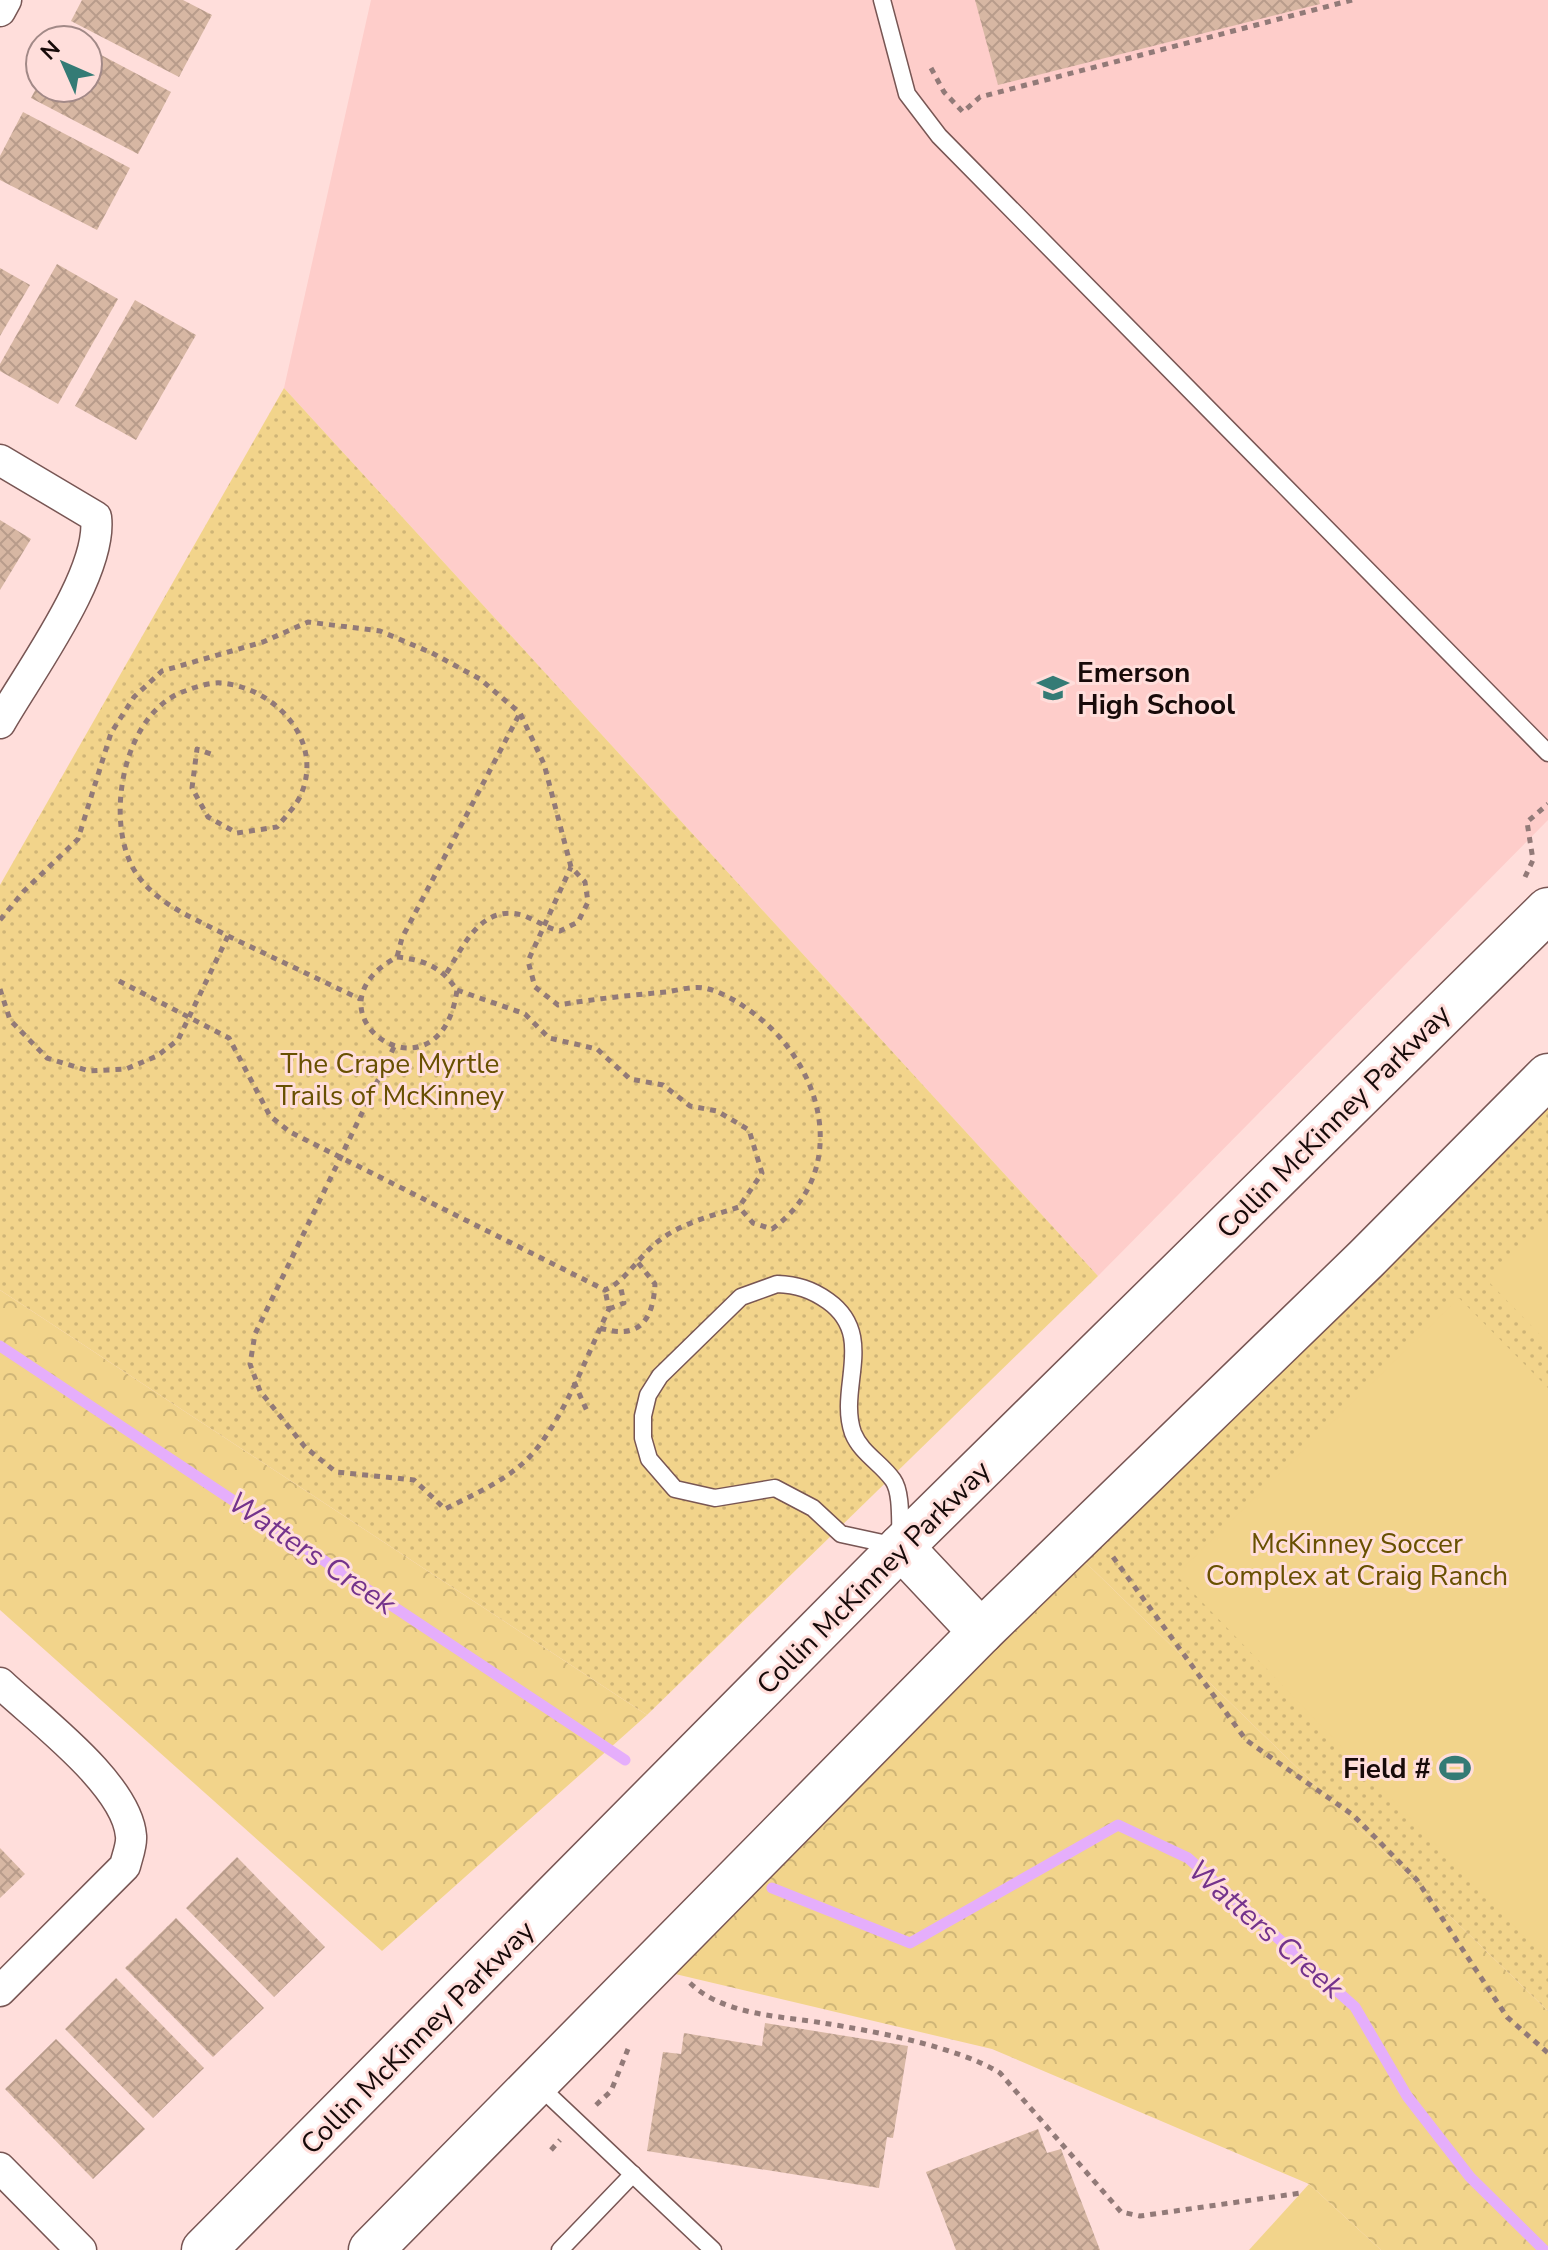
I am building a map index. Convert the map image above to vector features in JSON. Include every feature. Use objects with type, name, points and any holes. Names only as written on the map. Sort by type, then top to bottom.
[{"type":"street","points":[[0,11],[6,0]]},
{"type":"street","points":[[0,460],[96,517],[99,537],[90,569],[0,723]]},
{"type":"street","name":"Collin McKinney Parkway","points":[[204,2250],[901,1547],[1548,910]]},
{"type":"street","points":[[371,2250],[981,1632],[1355,1270],[1548,1076]]},
{"type":"street","points":[[901,1547],[981,1632]]},
{"type":"street","points":[[0,1683],[98,1776],[124,1807],[132,1838],[125,1866],[0,1991]]},
{"type":"street","points":[[0,2168],[81,2250]]},
{"type":"lane","points":[[882,0],[907,94],[939,136],[1548,753]]},
{"type":"lane","points":[[777,1284],[797,1285],[815,1292],[846,1320],[854,1339],[855,1358],[850,1422],[864,1450],[895,1482],[901,1547],[841,1534],[813,1508],[775,1488],[715,1498],[675,1489],[649,1459],[643,1438],[648,1395],[660,1376],[741,1297],[777,1284]]},
{"type":"lane","points":[[536,2083],[713,2250]]},
{"type":"lane","points":[[560,2250],[633,2174]]},
{"type":"path","points":[[927,54],[944,92],[963,112],[980,97],[1352,0]]},
{"type":"path","points":[[0,920],[24,891],[78,839],[111,733],[134,697],[162,671],[263,642],[308,622],[380,631],[432,653],[480,679],[520,713],[544,764],[571,867],[585,882],[588,902],[578,922],[560,931],[524,916],[501,914],[478,923],[446,974]]},
{"type":"path","points":[[214,755],[197,749],[192,788],[208,817],[237,833],[277,827],[302,793],[307,758],[295,723],[259,692],[219,682],[182,692],[152,715],[132,746],[119,813],[125,846],[137,874],[159,900],[360,999]]},
{"type":"path","points":[[397,957],[402,938],[520,713]]},
{"type":"path","points":[[571,867],[528,961],[535,987],[558,1005],[704,988],[741,1004],[779,1034],[804,1068],[816,1103],[822,1144],[812,1180],[794,1213],[772,1229],[753,1223],[739,1207]]},
{"type":"path","points":[[0,989],[10,1020],[47,1058],[89,1071],[126,1069],[157,1056],[178,1040],[187,1014],[228,936]]},
{"type":"path","points":[[119,981],[229,1038],[270,1116],[290,1132],[605,1290],[620,1284],[636,1260],[665,1236],[739,1207],[762,1173],[749,1130],[717,1111],[690,1106],[663,1085],[630,1079],[597,1049],[549,1038],[525,1014],[457,990],[446,974],[422,960],[397,957],[379,967],[367,982],[360,999],[362,1018],[372,1033],[394,1047],[415,1048],[435,1041],[453,1019],[457,990]]},
{"type":"path","points":[[394,1047],[255,1334],[250,1364],[260,1391],[305,1447],[336,1472],[414,1480],[445,1509],[490,1485],[533,1453],[574,1382],[609,1309],[605,1290]]},
{"type":"path","points":[[600,1328],[616,1333],[635,1329],[644,1323],[654,1306],[655,1284],[636,1260]]},
{"type":"path","points":[[609,1309],[624,1303],[620,1284]]},
{"type":"path","points":[[574,1382],[587,1411]]},
{"type":"path","points":[[1107,1549],[1246,1740],[1353,1815],[1417,1880],[1507,2017],[1548,2053]]},
{"type":"path","points":[[682,1976],[702,1995],[746,2011],[828,2024],[977,2058],[1000,2073],[1121,2212],[1140,2216],[1301,2193]]},
{"type":"shaded area","name":"Emerson High School","points":[[371,0],[1548,0],[1548,820],[1098,1276],[284,388]]},
{"type":"green space","name":"The Crape Myrtle Trails of McKinney","points":[[284,388],[1098,1276],[647,1715],[0,1290],[0,885]]},
{"type":"green space","name":"Field #","points":[[1548,1102],[1548,2011],[1082,1559]]},
{"type":"green space","points":[[1548,1217],[1548,1343],[1486,1279]]},
{"type":"green space","points":[[0,1290],[647,1715],[382,1951],[0,1610]]},
{"type":"green space","name":"Field #","points":[[1459,1298],[1548,1388],[1548,1961],[1176,1575]]},
{"type":"green space","points":[[1082,1559],[1548,2011],[1548,2250],[1381,2250],[1309,2184],[992,2049],[671,1973]]},
{"type":"green space","points":[[1309,2184],[1381,2250],[1249,2250]]},
{"type":"building","points":[[82,0],[183,0],[212,15],[179,77],[104,38],[104,24],[77,24],[71,21]]},
{"type":"building","points":[[975,0],[1319,0],[1320,4],[998,85]]},
{"type":"building","points":[[104,56],[171,92],[138,154],[42,104],[104,104]]},
{"type":"building","points":[[23,112],[130,168],[97,230],[0,180],[0,156]]},
{"type":"building","points":[[57,264],[118,299],[58,404],[0,371],[0,364]]},
{"type":"building","points":[[0,268],[30,285],[0,336]]},
{"type":"building","points":[[135,300],[196,335],[136,440],[75,406]]},
{"type":"building","points":[[0,520],[31,539],[0,590]]},
{"type":"building","points":[[0,1848],[25,1874],[0,1898]]},
{"type":"building","points":[[237,1857],[325,1947],[274,1997],[186,1908]]},
{"type":"building","points":[[176,1918],[264,2008],[213,2057],[125,1968]]},
{"type":"building","points":[[116,1978],[204,2068],[153,2118],[65,2029]]},
{"type":"building","points":[[765,2023],[908,2046],[893,2138],[887,2137],[879,2188],[647,2151],[663,2052],[681,2054],[684,2033],[762,2046]]},
{"type":"building","points":[[56,2039],[145,2129],[93,2179],[5,2089]]},
{"type":"building","points":[[1038,2129],[1047,2153],[1061,2149],[1100,2250],[956,2250],[926,2172]]},
{"type":"waterway","name":"Watters Creek","points":[[0,1346],[625,1760]]},
{"type":"waterway","name":"Watters Creek","points":[[772,1888],[910,1943],[1118,1825],[1188,1858],[1355,2007],[1407,2096],[1470,2177],[1544,2250]]},
{"type":"place","name":"Emerson High School","points":[[1053,688]]},
{"type":"place","name":"Field #","points":[[1455,1768]]},
{"type":"park label","name":"McKinney Soccer Complex at Craig Ranch","points":[[1357,1559]]}]
